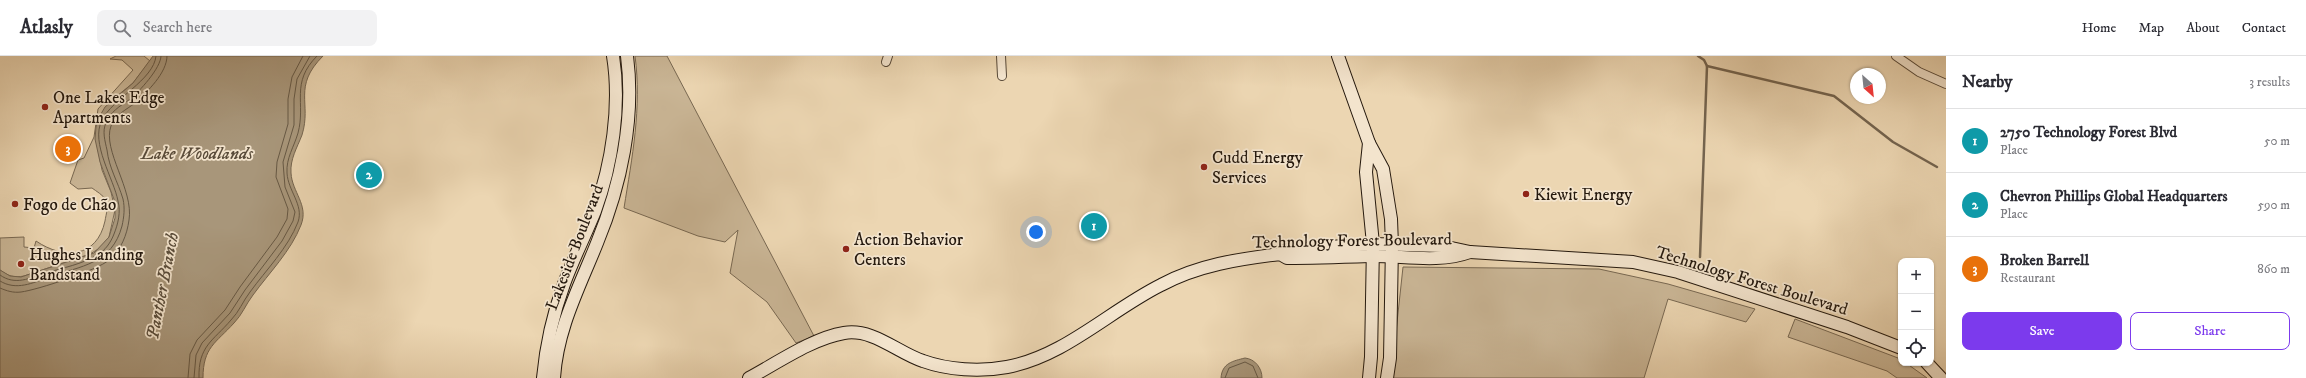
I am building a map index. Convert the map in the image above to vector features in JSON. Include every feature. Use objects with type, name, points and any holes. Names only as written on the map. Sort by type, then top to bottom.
[{"type":"street","name":"Lakeside Boulevard","points":[[554,378],[550,357],[553,318],[564,283],[595,210],[612,143],[615,94],[613,56]]},
{"type":"street","name":"Lakeside Boulevard","points":[[543,378],[607,215],[625,144],[629,101],[627,56]]},
{"type":"street","points":[[1001,56],[1002,76]]},
{"type":"street","points":[[1338,56],[1369,143],[1383,169],[1391,219],[1392,257],[1390,358],[1387,378]]},
{"type":"street","points":[[1896,56],[1919,72],[1946,84]]},
{"type":"street","points":[[1369,143],[1366,172],[1373,244],[1372,357],[1369,378]]},
{"type":"street","points":[[595,210],[607,215]]},
{"type":"street","name":"Technology Forest Boulevard","points":[[749,378],[824,339],[846,332],[872,336],[908,355],[941,365],[967,369],[1006,367],[1046,354],[1160,285],[1181,275],[1221,263],[1280,254],[1286,250],[1373,244],[1442,246],[1470,252],[1591,259],[1657,267],[1847,327],[1898,347]]},
{"type":"street","name":"Technology Forest Boulevard","points":[[1280,254],[1287,258],[1373,256],[1435,258],[1456,257],[1470,252]]},
{"type":"street","points":[[1930,366],[1941,378]]},
{"type":"shaded area","points":[[116,56],[144,56],[150,61],[133,83],[112,100],[96,139],[102,170],[111,192],[115,210],[109,237],[100,248],[90,254],[24,276],[14,277],[6,274],[0,270],[0,238],[24,237],[24,247],[34,248],[36,241],[57,251],[68,253],[87,249],[95,242],[101,233],[107,210],[106,200],[92,188],[78,189],[70,183],[78,160],[84,158],[94,137],[98,109],[133,70],[122,60],[110,59]]},
{"type":"shaded area","points":[[635,56],[667,56],[814,336],[796,343],[767,302],[730,273],[738,230],[725,242],[698,236],[624,208],[637,113],[637,75]]},
{"type":"shaded area","points":[[1403,267],[1599,269],[1668,284],[1755,309],[1746,322],[1668,299],[1644,378],[1391,378]]},
{"type":"shaded area","points":[[1795,319],[1898,358],[1898,366],[1910,366],[1927,378],[1897,378],[1887,371],[1788,337]]},
{"type":"water","name":"Lake Woodlands","points":[[153,56],[323,56],[308,77],[305,86],[305,124],[294,154],[291,168],[292,180],[303,211],[303,218],[297,235],[286,253],[248,302],[237,320],[216,341],[208,352],[205,359],[203,378],[0,378],[0,270],[10,276],[21,277],[94,253],[109,237],[115,218],[115,202],[100,162],[95,139],[96,127],[98,119],[105,107],[133,83]]},
{"type":"water","points":[[1245,358],[1255,362],[1261,371],[1262,378],[1221,378],[1223,369],[1226,366],[1232,362]]},
{"type":"waterway","points":[[1698,56],[1704,60],[1707,66],[1700,257]]},
{"type":"waterway","points":[[1707,66],[1834,96],[1893,142],[1937,167]]},
{"type":"place","name":"One Lakes Edge Apartments","points":[[45,107]]},
{"type":"place","name":"Broken Barrell","points":[[68,149]]},
{"type":"place","name":"Cudd Energy Services","points":[[1204,167]]},
{"type":"place","name":"Chevron Phillips Global Headquarters","points":[[369,175]]},
{"type":"place","name":"Kiewit Energy","points":[[1526,194]]},
{"type":"place","name":"Fogo de Chão","points":[[15,204]]},
{"type":"place","name":"2750 Technology Forest Blvd","points":[[1094,226]]},
{"type":"place","name":"Action Behavior Centers","points":[[846,249]]},
{"type":"place","name":"Hughes Landing Bandstand","points":[[21,264]]},
{"type":"water label","name":"Panther Branch","points":[[162,286]]}]
